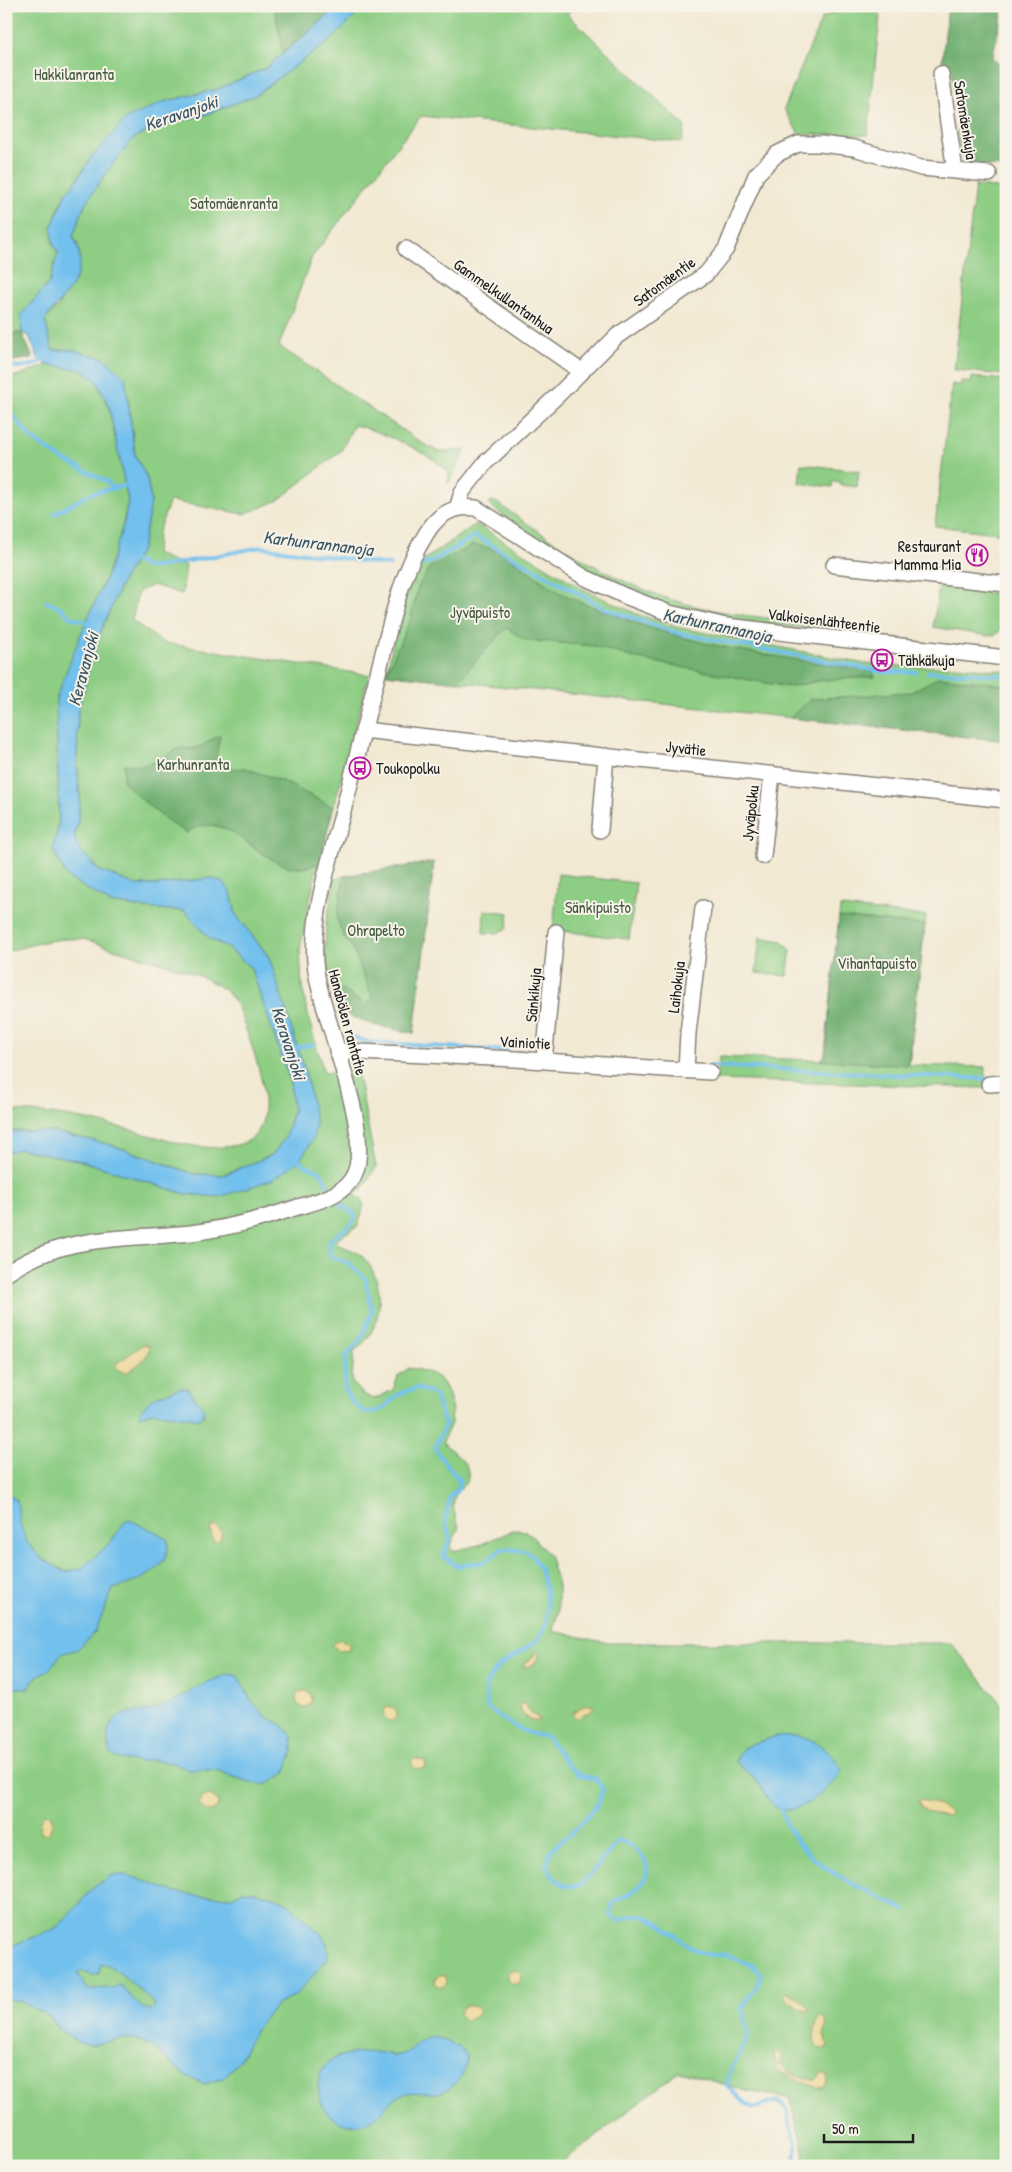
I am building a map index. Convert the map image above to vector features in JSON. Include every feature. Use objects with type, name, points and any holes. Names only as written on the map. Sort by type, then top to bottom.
[{"type":"street","name":"Satomäenkuja","points":[[941,74],[956,171]]},
{"type":"street","name":"Satomäentie","points":[[457,509],[462,492],[485,463],[582,372],[617,336],[706,274],[726,249],[756,175],[771,159],[789,147],[798,144],[820,144],[854,148],[903,163],[989,174]]},
{"type":"street","name":"Gammelkullantanhua","points":[[406,249],[582,372]]},
{"type":"street","name":"Valkoisenlähteentie","points":[[457,509],[476,508],[584,577],[625,596],[670,613],[726,626],[1006,658]]},
{"type":"street","name":"Hanabölen rantatie","points":[[6,1274],[32,1258],[56,1248],[82,1242],[191,1233],[225,1228],[318,1201],[350,1183],[357,1170],[360,1145],[356,1122],[337,1051],[322,1004],[315,966],[314,940],[319,910],[401,582],[427,532],[444,512],[457,509]]},
{"type":"street","points":[[834,565],[1006,584]]},
{"type":"street","name":"Jyvätie","points":[[363,730],[1006,800]]},
{"type":"street","points":[[600,830],[606,756]]},
{"type":"street","name":"Jyväpolku","points":[[763,856],[772,774]]},
{"type":"street","name":"Laihokuja","points":[[686,1070],[703,908]]},
{"type":"street","name":"Sänkikuja","points":[[544,1060],[556,932]]},
{"type":"street","name":"Vainiotie","points":[[337,1051],[544,1060],[710,1072]]},
{"type":"street","points":[[989,1084],[1006,1083]]},
{"type":"green space","name":"Hakkilanranta","points":[[6,6],[335,6],[322,21],[266,68],[218,89],[163,102],[92,156],[66,193],[56,214],[53,243],[58,253],[49,283],[21,315],[22,333],[6,334]]},
{"type":"green space","points":[[278,6],[335,6],[322,21],[283,53],[275,9]]},
{"type":"green space","points":[[365,6],[575,6],[567,14],[685,126],[682,142],[421,116],[312,257],[279,346],[420,442],[439,452],[466,450],[448,484],[449,473],[431,458],[377,432],[354,425],[341,451],[277,501],[244,514],[170,501],[158,532],[156,554],[186,566],[182,594],[153,585],[138,592],[132,621],[164,643],[369,675],[314,881],[300,949],[302,987],[324,1073],[357,1070],[376,1167],[362,1189],[354,1195],[361,1199],[364,1205],[358,1226],[341,1236],[335,1243],[363,1257],[371,1268],[379,1293],[377,1319],[372,1332],[354,1351],[352,1382],[363,1394],[374,1399],[393,1390],[398,1376],[409,1368],[430,1373],[440,1380],[451,1401],[452,1414],[451,1423],[443,1442],[465,1464],[468,1475],[465,1484],[455,1496],[454,1510],[459,1527],[450,1547],[453,1551],[479,1545],[514,1530],[527,1531],[549,1555],[558,1585],[558,1614],[552,1631],[609,1643],[951,1643],[1006,1710],[1006,2166],[801,2166],[805,2154],[789,2098],[746,2091],[680,2071],[557,2166],[6,2166],[6,1152],[21,1149],[82,1161],[185,1194],[274,1179],[307,1078],[268,956],[236,915],[231,893],[211,878],[158,885],[136,885],[98,870],[80,850],[74,837],[78,822],[80,800],[77,762],[78,709],[98,638],[123,580],[142,549],[151,502],[147,478],[135,455],[128,396],[73,350],[52,350],[45,320],[59,305],[78,245],[73,236],[85,204],[108,170],[134,138],[161,125],[205,115],[254,96],[331,40]]},
{"type":"green space","points":[[824,6],[881,6],[868,135],[799,134],[784,109],[822,18],[833,13]]},
{"type":"green space","points":[[948,6],[1004,6],[992,58],[1006,70],[1006,167],[981,166],[966,162],[959,145],[952,71],[941,71]]},
{"type":"green space","points":[[975,186],[1006,189],[1006,375],[954,370]]},
{"type":"green space","points":[[22,333],[33,358],[13,361],[6,359],[6,334]]},
{"type":"green space","points":[[47,365],[83,370],[96,380],[109,407],[128,501],[119,541],[107,575],[80,636],[59,776],[59,822],[53,850],[66,876],[110,903],[185,911],[209,938],[231,950],[251,968],[290,1081],[293,1111],[285,1138],[272,1155],[222,1175],[194,1174],[112,1145],[54,1132],[6,1131],[6,1111],[34,1112],[119,1127],[192,1146],[222,1147],[237,1145],[251,1139],[260,1128],[264,1113],[264,1097],[257,1063],[236,1004],[223,989],[212,982],[158,961],[85,940],[53,940],[6,952],[6,377],[11,378]]},
{"type":"green space","points":[[972,377],[1006,380],[1006,534],[935,526],[952,384],[961,385],[961,381],[971,383]]},
{"type":"green space","points":[[801,464],[859,471],[857,487],[840,485],[840,482],[833,481],[832,487],[799,483]]},
{"type":"green space","points":[[492,501],[566,549],[615,577],[667,598],[694,606],[730,613],[838,625],[838,628],[822,629],[740,621],[659,603],[621,588],[588,570],[498,512],[488,503]]},
{"type":"green space","name":"Jyväpuisto","points":[[476,524],[583,589],[637,614],[676,627],[866,664],[918,667],[955,666],[1006,671],[1006,741],[386,674],[401,608],[417,570],[425,559]]},
{"type":"green space","points":[[473,545],[486,547],[498,552],[565,595],[655,629],[685,638],[778,657],[872,671],[875,677],[825,680],[788,687],[638,659],[594,646],[526,640],[506,628],[457,682],[386,674],[410,620],[418,588],[430,567]]},
{"type":"green space","points":[[939,586],[999,594],[1001,598],[1000,631],[995,635],[989,636],[933,627]]},
{"type":"green space","points":[[939,677],[1006,685],[1006,741],[789,718],[811,699],[911,692]]},
{"type":"green space","name":"Karhunranta","points":[[220,735],[215,763],[223,770],[245,768],[282,781],[333,807],[320,863],[303,868],[286,866],[271,859],[230,831],[216,826],[202,826],[187,833],[153,809],[123,781],[124,764],[142,766],[155,762],[180,748],[192,749],[201,746]]},
{"type":"green space","name":"Ohrapelto","points":[[434,862],[414,1033],[374,1025],[341,1009],[325,954],[326,922],[335,879]]},
{"type":"green space","name":"Ohrapelto","points":[[434,862],[414,1033],[375,1025],[354,1018],[340,1008],[334,989],[344,990],[365,1005],[373,999],[352,947],[344,938],[337,918],[344,876]]},
{"type":"green space","name":"Sänkipuisto","points":[[558,874],[636,883],[629,939],[553,930]]},
{"type":"green space","name":"Vihantapuisto","points":[[840,907],[926,916],[909,1065],[986,1067],[985,1088],[716,1080],[719,1057],[820,1060],[825,1055]]},
{"type":"green space","points":[[484,910],[509,913],[507,928],[497,933],[483,933]]},
{"type":"green space","name":"Vihantapuisto","points":[[839,917],[925,925],[908,1065],[820,1060],[825,1055]]},
{"type":"green space","points":[[760,937],[782,941],[791,950],[787,976],[756,973]]},
{"type":"sand","points":[[144,1344],[149,1346],[147,1355],[141,1362],[126,1373],[116,1369],[116,1364]]},
{"type":"sand","points":[[213,1526],[217,1526],[222,1534],[219,1541],[214,1542],[210,1530]]},
{"type":"sand","points":[[340,1639],[349,1643],[349,1650],[339,1651],[333,1646]]},
{"type":"sand","points":[[536,1651],[539,1654],[532,1665],[524,1667],[524,1663],[533,1658]]},
{"type":"sand","points":[[301,1691],[307,1691],[312,1696],[310,1705],[301,1707],[296,1702],[296,1696]]},
{"type":"sand","points":[[521,1703],[526,1705],[531,1714],[539,1718],[539,1721],[524,1716],[519,1707]]},
{"type":"sand","points":[[591,1705],[594,1707],[591,1712],[583,1714],[578,1719],[573,1716],[573,1712],[583,1706]]},
{"type":"sand","points":[[387,1707],[393,1707],[397,1714],[393,1721],[387,1721],[383,1717],[383,1711]]},
{"type":"sand","points":[[415,1758],[425,1761],[426,1767],[414,1768],[411,1762]]},
{"type":"sand","points":[[202,1797],[213,1797],[218,1801],[218,1806],[215,1810],[206,1811],[200,1806],[199,1801]]},
{"type":"sand","points":[[919,1800],[932,1802],[950,1812],[950,1815],[941,1816],[927,1811],[920,1806]]},
{"type":"sand","points":[[45,1814],[51,1816],[52,1821],[48,1834],[41,1833],[40,1827],[40,1820]]},
{"type":"sand","points":[[514,1970],[519,1972],[521,1977],[519,1982],[514,1984],[509,1982],[507,1977],[509,1972]]},
{"type":"sand","points":[[439,1975],[443,1975],[447,1981],[443,1987],[439,1987],[435,1983],[435,1979]]},
{"type":"sand","points":[[787,1992],[796,1996],[809,2007],[809,2011],[799,2008],[789,2001],[784,1996]]},
{"type":"sand","points":[[474,2006],[479,2009],[474,2018],[464,2020],[459,2014],[462,2008]]},
{"type":"sand","points":[[823,2017],[827,2023],[824,2035],[829,2047],[827,2049],[817,2047],[814,2038],[817,2022],[819,2018]]},
{"type":"sand","points":[[778,2052],[781,2055],[780,2064],[789,2073],[815,2081],[822,2073],[827,2074],[828,2081],[824,2087],[818,2088],[778,2071],[774,2055]]},
{"type":"water","name":"Keravanjoki","points":[[335,6],[365,6],[331,40],[254,96],[204,115],[161,125],[134,138],[108,170],[85,204],[73,236],[80,261],[78,272],[68,291],[45,320],[52,350],[73,350],[104,358],[125,377],[135,455],[147,478],[151,502],[142,549],[123,580],[98,638],[78,709],[77,762],[80,800],[78,822],[74,837],[80,850],[98,870],[136,885],[158,885],[211,878],[224,883],[231,893],[236,915],[268,956],[273,969],[307,1078],[316,1124],[313,1139],[300,1160],[274,1179],[219,1197],[185,1194],[82,1161],[21,1149],[6,1152],[6,1131],[54,1132],[112,1145],[194,1174],[223,1175],[272,1155],[285,1138],[293,1111],[290,1081],[251,968],[231,950],[209,938],[185,911],[110,903],[66,876],[53,850],[59,822],[56,699],[80,636],[107,575],[124,523],[128,501],[109,407],[96,380],[83,370],[47,365],[38,358],[29,336],[22,333],[21,315],[49,283],[58,253],[53,243],[52,226],[66,193],[92,156],[126,119],[163,102],[218,89],[266,68],[322,21]]},
{"type":"water","points":[[179,1388],[187,1388],[204,1409],[203,1417],[200,1419],[154,1412],[140,1416],[140,1412],[152,1398]]},
{"type":"water","points":[[6,1494],[9,1494],[17,1501],[20,1523],[27,1542],[42,1559],[66,1572],[82,1568],[109,1544],[127,1519],[156,1532],[168,1540],[168,1548],[167,1554],[157,1569],[143,1578],[113,1589],[95,1632],[78,1649],[61,1654],[49,1670],[37,1676],[27,1689],[16,1688],[6,1697]]},
{"type":"water","points":[[229,1674],[238,1676],[251,1700],[266,1717],[282,1725],[292,1736],[293,1751],[285,1773],[270,1783],[260,1785],[217,1770],[190,1770],[173,1763],[119,1759],[110,1754],[108,1739],[110,1725],[121,1715],[151,1710],[165,1705],[210,1681]]},
{"type":"water","points":[[776,1736],[800,1736],[819,1744],[836,1760],[842,1772],[822,1793],[803,1806],[783,1810],[775,1807],[757,1782],[735,1761],[743,1748]]},
{"type":"water","points":[[112,1875],[127,1875],[175,1892],[199,1896],[233,1897],[243,1891],[257,1892],[277,1898],[287,1903],[321,1934],[327,1943],[328,1958],[296,1995],[275,2006],[258,2026],[239,2061],[223,2078],[205,2084],[186,2077],[152,2046],[135,2039],[120,2039],[92,2045],[78,2042],[57,2028],[52,2018],[24,2003],[6,1998],[6,1948],[52,1930],[61,1924],[94,1887]],"holes":[[[100,1965],[107,1965],[124,1976],[155,2004],[152,2011],[146,2010],[138,2004],[119,1985],[111,1988],[86,1989],[78,1973],[82,1971],[91,1975],[99,1974]]]},
{"type":"water","points":[[435,2037],[451,2043],[465,2053],[466,2066],[454,2085],[437,2093],[406,2093],[401,2095],[375,2118],[366,2123],[350,2125],[337,2121],[327,2112],[320,2100],[318,2087],[320,2074],[327,2064],[343,2055],[355,2053],[404,2054],[423,2040]]},
{"type":"waterway","points":[[6,365],[26,366],[44,359]]},
{"type":"waterway","points":[[12,415],[32,439],[62,459],[108,482],[112,489]]},
{"type":"waterway","points":[[54,514],[92,493],[128,485]]},
{"type":"waterway","name":"Karhunrannanoja","points":[[420,565],[431,562],[475,536],[606,609],[677,633],[884,672],[916,672]]},
{"type":"waterway","name":"Karhunrannanoja","points":[[133,559],[146,567],[158,567],[261,547],[390,565]]},
{"type":"waterway","name":"Keravanjoki","points":[[46,602],[60,607],[70,617],[91,623]]},
{"type":"waterway","name":"Karhunrannanoja","points":[[928,672],[1006,676]]},
{"type":"waterway","points":[[351,1037],[369,1042],[508,1051]]},
{"type":"waterway","name":"Keravanjoki","points":[[293,1048],[313,1045]]},
{"type":"waterway","points":[[518,1052],[528,1052]]},
{"type":"waterway","points":[[711,1066],[987,1079]]},
{"type":"waterway","points":[[296,1159],[320,1171],[331,1192]]},
{"type":"waterway","points":[[334,1198],[355,1215],[353,1223],[330,1240],[330,1256],[348,1263],[365,1278],[372,1312],[362,1337],[346,1356],[345,1390],[351,1401],[364,1412],[371,1412],[382,1409],[395,1397],[406,1391],[418,1388],[435,1395],[445,1425],[435,1447],[439,1455],[460,1481],[457,1491],[450,1496],[445,1521],[450,1539],[443,1556],[457,1566],[485,1562],[502,1549],[523,1551],[535,1560],[544,1581],[547,1607],[543,1630],[532,1645],[502,1664],[496,1670],[487,1684],[486,1692],[487,1707],[515,1726],[530,1733],[547,1737],[568,1765],[579,1775],[596,1779],[603,1790],[597,1805],[580,1825],[551,1850],[546,1864],[552,1875],[559,1882],[569,1886],[581,1885],[619,1840],[627,1844],[635,1849],[645,1861],[646,1875],[635,1890],[614,1902],[610,1912],[611,1917],[620,1921],[635,1916],[648,1918],[661,1924],[697,1951],[709,1955],[723,1953],[754,1966],[761,1974],[756,1987],[742,2008],[748,2035],[727,2079],[727,2086],[741,2100],[754,2108],[778,2101],[784,2106],[796,2145],[793,2166]]},
{"type":"waterway","points":[[781,1809],[788,1828],[800,1845],[814,1859],[849,1882],[905,1910]]},
{"type":"place","name":"Restaurant Mamma Mia","points":[[977,555]]},
{"type":"place","name":"Tähkäkuja","points":[[882,660]]},
{"type":"place","name":"Toukopolku","points":[[360,768]]},
{"type":"park label","name":"Satomäenranta","points":[[234,203]]}]
